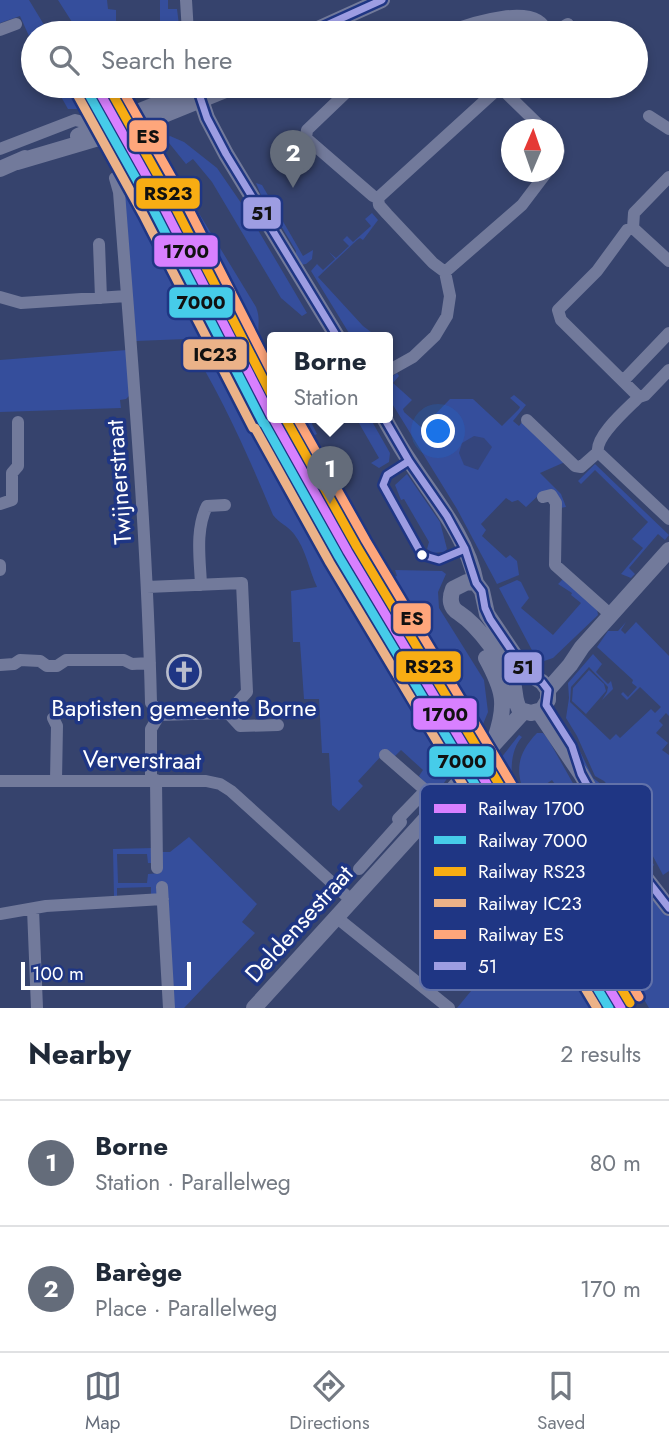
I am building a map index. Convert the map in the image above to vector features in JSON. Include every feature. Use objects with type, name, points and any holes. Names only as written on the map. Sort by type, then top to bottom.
[{"type":"street","points":[[186,0],[187,21]]},
{"type":"street","points":[[336,21],[382,0]]},
{"type":"street","points":[[481,21],[520,11],[537,16],[543,21]]},
{"type":"street","points":[[0,30],[16,24]]},
{"type":"street","points":[[0,169],[93,125],[175,98]]},
{"type":"street","points":[[17,162],[122,131],[184,98]]},
{"type":"street","points":[[201,98],[208,122],[226,154],[334,332]]},
{"type":"street","points":[[340,98],[316,120],[306,133],[307,139],[378,198]]},
{"type":"street","points":[[378,198],[488,98]]},
{"type":"street","points":[[513,98],[533,119]]},
{"type":"street","points":[[649,116],[669,129]]},
{"type":"street","points":[[0,149],[75,120],[93,125]]},
{"type":"street","points":[[669,177],[634,213],[634,228],[669,261]]},
{"type":"street","name":"Twijnerstraat","points":[[115,178],[119,192],[147,587],[150,703],[157,709],[151,729],[157,868]]},
{"type":"street","points":[[445,272],[522,205],[539,182]]},
{"type":"street","points":[[378,198],[379,205],[387,214],[433,263],[445,272],[450,296],[444,323],[435,336],[413,357],[393,369]]},
{"type":"street","points":[[634,228],[624,233],[597,271],[558,310],[561,320],[639,397]]},
{"type":"street","points":[[99,244],[101,298]]},
{"type":"street","points":[[0,297],[21,303],[127,296]]},
{"type":"street","points":[[624,380],[669,332]]},
{"type":"street","points":[[666,511],[598,453],[597,445],[601,436],[669,370]]},
{"type":"street","points":[[527,420],[575,466],[582,467],[598,453]]},
{"type":"street","points":[[0,504],[12,500],[12,473],[18,466],[18,422]]},
{"type":"street","points":[[387,423],[447,516],[468,583],[482,591],[490,619],[526,672],[539,700],[572,746],[587,784]]},
{"type":"street","points":[[542,498],[551,495],[556,503],[555,565],[611,615]]},
{"type":"street","points":[[201,585],[199,530],[204,513],[207,506],[225,505]]},
{"type":"street","name":"Deldensestraat","points":[[458,784],[539,700],[582,647],[669,550]]},
{"type":"street","points":[[147,587],[242,583],[247,692],[228,713],[157,715]]},
{"type":"street","points":[[468,583],[451,594],[455,611],[470,620],[492,650],[513,683],[517,706],[539,700]]},
{"type":"street","name":"Deldensestraat","points":[[455,611],[498,681],[503,699],[503,717],[494,745]]},
{"type":"street","points":[[0,665],[30,660],[40,661],[47,666],[57,666],[66,660],[150,663]]},
{"type":"street","points":[[228,713],[240,726],[278,724]]},
{"type":"street","name":"Ververstraat","points":[[53,718],[57,726],[56,780]]},
{"type":"street","points":[[385,755],[420,785]]},
{"type":"street","name":"Ververstraat","points":[[0,781],[206,780],[220,784],[351,900]]},
{"type":"street","name":"Deldensestraat","points":[[407,827],[398,819],[420,796]]},
{"type":"street","name":"Deldensestraat","points":[[254,1008],[351,900],[368,866],[420,818]]},
{"type":"street","points":[[652,887],[669,908]]},
{"type":"street","points":[[0,914],[162,893],[169,1008]]},
{"type":"street","points":[[33,909],[37,1008]]},
{"type":"street","points":[[336,917],[436,1004],[449,1008]]},
{"type":"shaded area","points":[[0,0],[29,0],[42,21],[22,21],[20,16],[0,23]]},
{"type":"shaded area","points":[[58,0],[107,0],[108,9],[116,10],[116,21],[71,21]]},
{"type":"shaded area","points":[[160,0],[168,0],[168,9],[177,9],[178,21],[160,21]]},
{"type":"shaded area","points":[[62,98],[92,98],[100,109],[68,109]]},
{"type":"shaded area","points":[[170,136],[184,142],[217,168],[248,213],[307,313],[302,316],[281,298],[212,182],[193,159],[186,164],[165,138]]},
{"type":"shaded area","points":[[162,140],[168,148],[157,154],[158,157],[189,197],[256,307],[259,336],[267,352],[267,366],[146,146]]},
{"type":"shaded area","points":[[122,154],[180,267],[242,373],[272,445],[354,591],[390,572],[393,577],[397,576],[395,570],[442,571],[446,574],[438,592],[439,608],[484,680],[488,712],[481,729],[443,784],[425,784],[419,776],[423,770],[401,750],[393,758],[385,752],[358,781],[363,786],[339,811],[332,805],[329,753],[322,753],[319,699],[304,699],[300,642],[293,642],[291,591],[317,587],[302,546],[292,531],[273,515],[233,425],[186,339],[136,341],[117,176],[111,157]]},
{"type":"shaded area","points":[[256,183],[262,185],[303,256],[313,250],[312,259],[306,264],[300,265],[295,257],[296,251],[271,209],[266,207]]},
{"type":"shaded area","points":[[372,213],[378,220],[363,240],[357,240],[318,277],[371,332],[348,332],[311,271],[317,264],[323,270],[335,259],[329,252],[336,258],[349,246],[343,240],[347,236],[353,242],[371,226],[365,219]]},
{"type":"shaded area","points":[[127,350],[129,396],[120,400],[121,408],[0,412],[0,360]]},
{"type":"shaded area","points":[[397,373],[399,376],[393,383],[393,376]]},
{"type":"shaded area","points":[[393,383],[412,400],[403,409],[404,412],[422,428],[450,399],[473,399],[502,426],[520,407],[510,398],[514,395],[526,405],[513,421],[519,426],[523,421],[565,462],[540,473],[561,494],[566,507],[560,508],[541,493],[526,507],[518,500],[512,502],[506,498],[481,524],[486,530],[482,536],[506,558],[510,555],[517,561],[519,575],[497,584],[457,509],[393,405]]},
{"type":"shaded area","points":[[300,423],[312,423],[317,434],[313,436],[386,568],[381,570]]},
{"type":"shaded area","points":[[359,423],[373,423],[390,453],[389,462],[379,468],[371,463],[379,458]]},
{"type":"shaded area","points":[[474,436],[484,438],[492,447],[478,470],[464,465],[459,453],[462,443]]},
{"type":"shaded area","points":[[595,464],[669,535],[665,540],[658,534],[629,568],[635,574],[631,578],[621,574],[643,548],[632,539],[648,522],[595,470],[581,484],[578,481]]},
{"type":"shaded area","points":[[407,474],[440,522],[447,549],[444,552],[433,553],[427,549],[429,542],[404,499],[401,500],[395,485]]},
{"type":"shaded area","points":[[563,579],[597,609],[598,615],[553,658],[544,661],[535,656],[499,588],[517,580],[521,582],[529,598],[521,608],[553,635],[581,603],[558,584]]},
{"type":"shaded area","points":[[626,622],[621,630],[625,634],[636,622],[669,656],[669,716],[666,713],[659,721],[663,725],[656,733],[668,743],[662,750],[669,755],[669,871],[663,875],[652,854],[652,784],[607,784],[595,776],[566,718],[568,683],[593,654],[602,664],[596,672],[608,684],[611,681],[613,689],[602,700],[608,687],[589,667],[571,687],[570,702],[610,740],[616,734],[620,738],[651,709],[655,713],[661,707],[640,687],[627,700],[621,694],[623,692],[628,697],[637,687],[632,683],[633,680],[597,647],[608,631],[618,631]]},
{"type":"shaded area","points":[[589,670],[604,684],[606,691],[586,714],[572,701],[573,688]]},
{"type":"shaded area","points":[[570,731],[593,778],[601,784],[595,784],[568,732]]},
{"type":"shaded area","points":[[537,733],[543,733],[573,784],[555,784],[552,780],[546,784],[521,784],[519,768],[527,745]]},
{"type":"shaded area","points":[[519,735],[522,737],[512,762],[513,784],[504,784],[494,767]]},
{"type":"shaded area","points":[[189,837],[257,904],[242,922],[255,933],[184,1008],[174,1008],[158,894],[151,895],[151,887],[117,888],[117,897],[114,897],[113,849],[153,848],[151,863],[148,863],[147,854],[117,854],[118,883],[147,883],[148,874],[161,873],[161,852],[170,852]]},
{"type":"shaded area","points":[[652,897],[669,915],[669,1008],[649,1008],[639,990],[652,990]]},
{"type":"shaded area","points":[[472,990],[593,990],[602,1008],[457,1008]]},
{"type":"rail line","name":"IC23","points":[[79,98],[143,214],[253,428]]},
{"type":"rail line","name":"7000","points":[[91,98],[153,209],[263,423]]},
{"type":"rail line","name":"1700","points":[[103,98],[162,204],[267,408]]},
{"type":"rail line","name":"RS23","points":[[115,98],[171,199],[267,386]]},
{"type":"rail line","name":"ES","points":[[127,98],[181,194],[267,363]]},
{"type":"rail line","name":"7000","points":[[264,423],[339,557],[475,784]]},
{"type":"rail line","name":"1700","points":[[276,423],[348,552],[487,784]]},
{"type":"rail line","name":"RS23","points":[[288,423],[357,547],[499,784]]},
{"type":"rail line","name":"ES","points":[[300,423],[366,541],[511,784]]},
{"type":"rail line","name":"IC23","points":[[255,428],[330,563],[463,784]]},
{"type":"rail line","name":"IC23","points":[[586,990],[597,1008]]},
{"type":"rail line","name":"7000","points":[[598,990],[609,1008]]},
{"type":"rail line","name":"1700","points":[[610,990],[621,1008]]},
{"type":"rail line","name":"RS23","points":[[622,990],[630,1003]]},
{"type":"rail line","name":"ES","points":[[635,990],[639,997]]},
{"type":"transit line","name":"51","points":[[336,21],[382,0]]},
{"type":"transit line","name":"51","points":[[200,98],[207,118],[226,154],[334,332]]},
{"type":"transit line","name":"51","points":[[387,423],[465,549],[490,619],[526,672],[542,682],[548,690],[546,705],[572,746],[586,784]]},
{"type":"transit line","name":"51","points":[[409,461],[387,475],[383,485],[422,555],[439,560],[465,549]]},
{"type":"transit line","name":"51","points":[[652,886],[669,908]]},
{"type":"place","name":"Barège","points":[[293,188]]},
{"type":"place","name":"Borne","points":[[330,504]]},
{"type":"place","name":"Baptisten gemeente Borne","points":[[184,672]]}]
